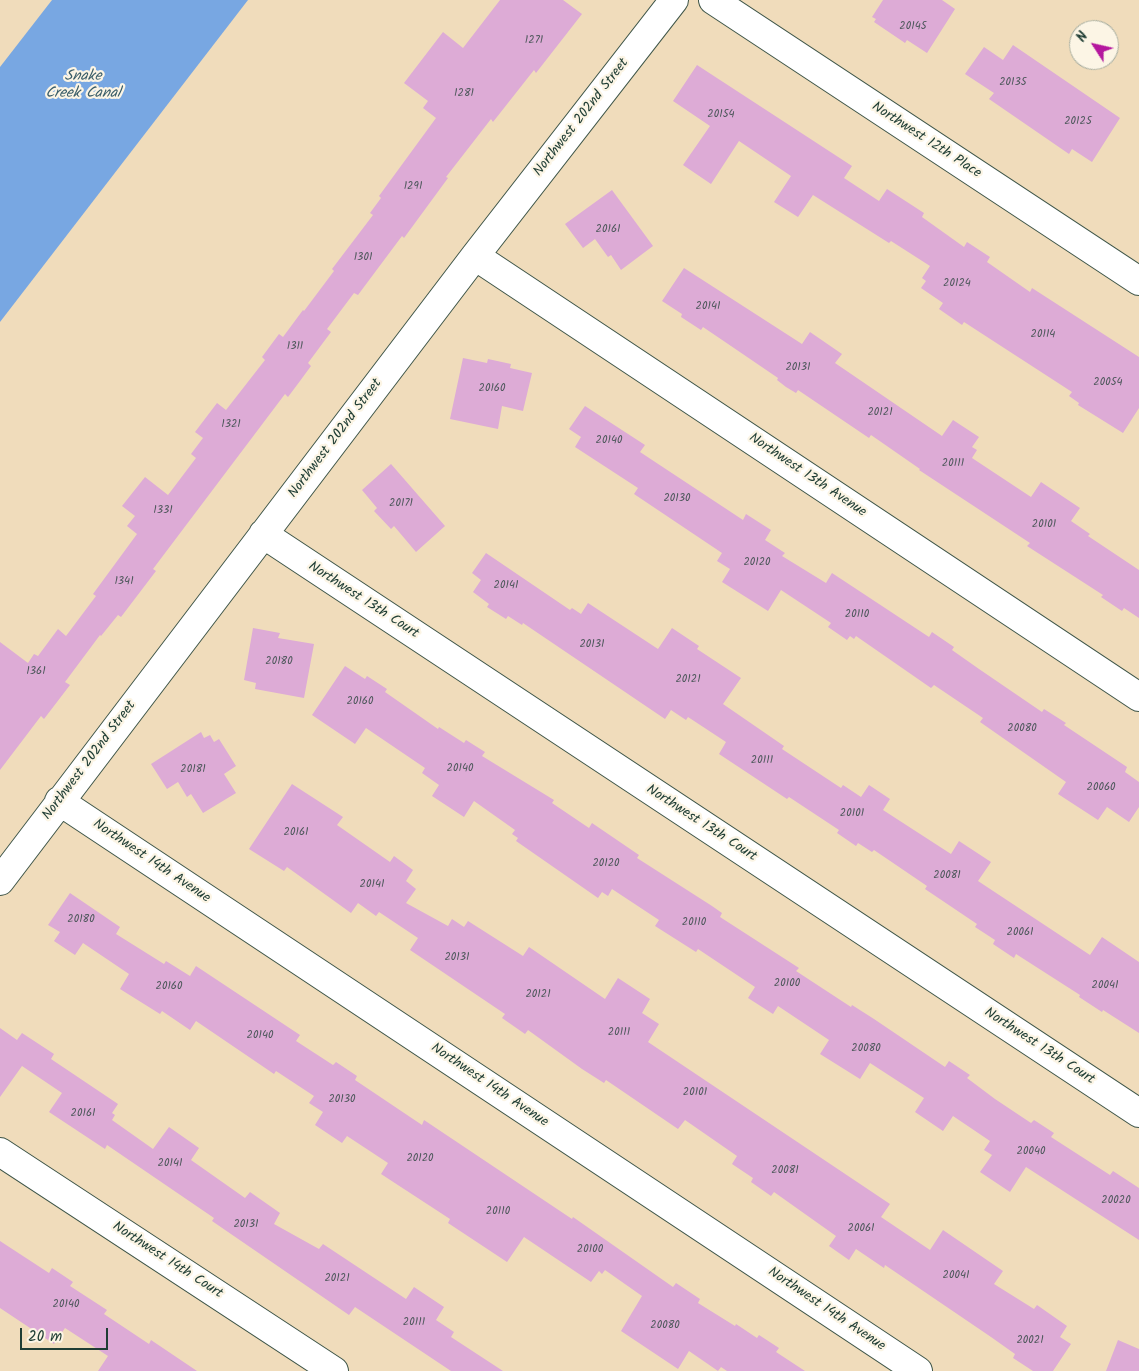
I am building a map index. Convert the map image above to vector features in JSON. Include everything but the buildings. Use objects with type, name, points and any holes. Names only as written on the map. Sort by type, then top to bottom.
[{"type":"street","name":"Northwest 202nd Street","points":[[0,881],[475,256],[674,0]]},
{"type":"street","name":"Northwest 12th Place","points":[[713,0],[1139,281]]},
{"type":"street","name":"Northwest 13th Avenue","points":[[475,256],[1139,697]]},
{"type":"street","name":"Northwest 13th Court","points":[[263,534],[1139,1114]]},
{"type":"street","name":"Northwest 14th Avenue","points":[[59,801],[918,1371]]},
{"type":"street","name":"Northwest 14th Court","points":[[0,1152],[334,1371]]},
{"type":"water","name":"Snake Creek Canal","points":[[52,0],[248,0],[0,322],[0,67]]}]
